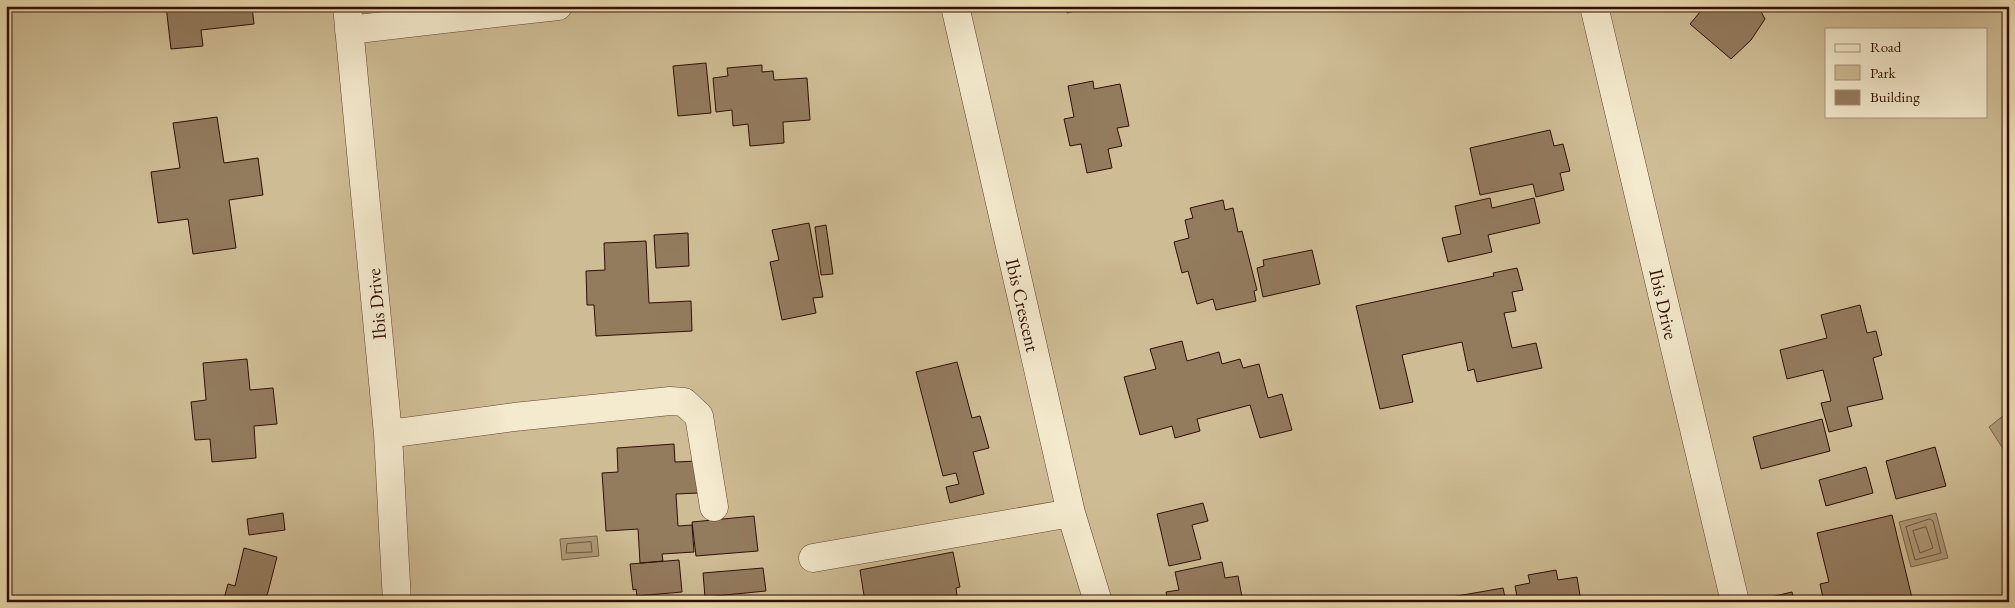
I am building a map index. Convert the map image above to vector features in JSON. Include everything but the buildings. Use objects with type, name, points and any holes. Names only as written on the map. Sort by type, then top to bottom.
[{"type":"street","points":[[348,18],[558,6]]},
{"type":"street","name":"Ibis Crescent","points":[[955,6],[1071,512],[1098,602]]},
{"type":"street","name":"Ibis Drive","points":[[1594,6],[1734,602]]},
{"type":"street","name":"Ibis Drive","points":[[348,18],[388,434],[397,602]]},
{"type":"street","points":[[388,434],[514,417],[684,402],[699,416],[714,507]]},
{"type":"street","points":[[813,558],[1071,512]]},
{"type":"green space","points":[[6,6],[2009,6],[2009,602],[6,602]]},
{"type":"water","points":[[2009,411],[2009,458],[1989,427]]},
{"type":"water","points":[[1936,513],[1948,558],[1911,567],[1899,522]]},
{"type":"water","points":[[597,536],[599,556],[562,560],[560,539]]}]
